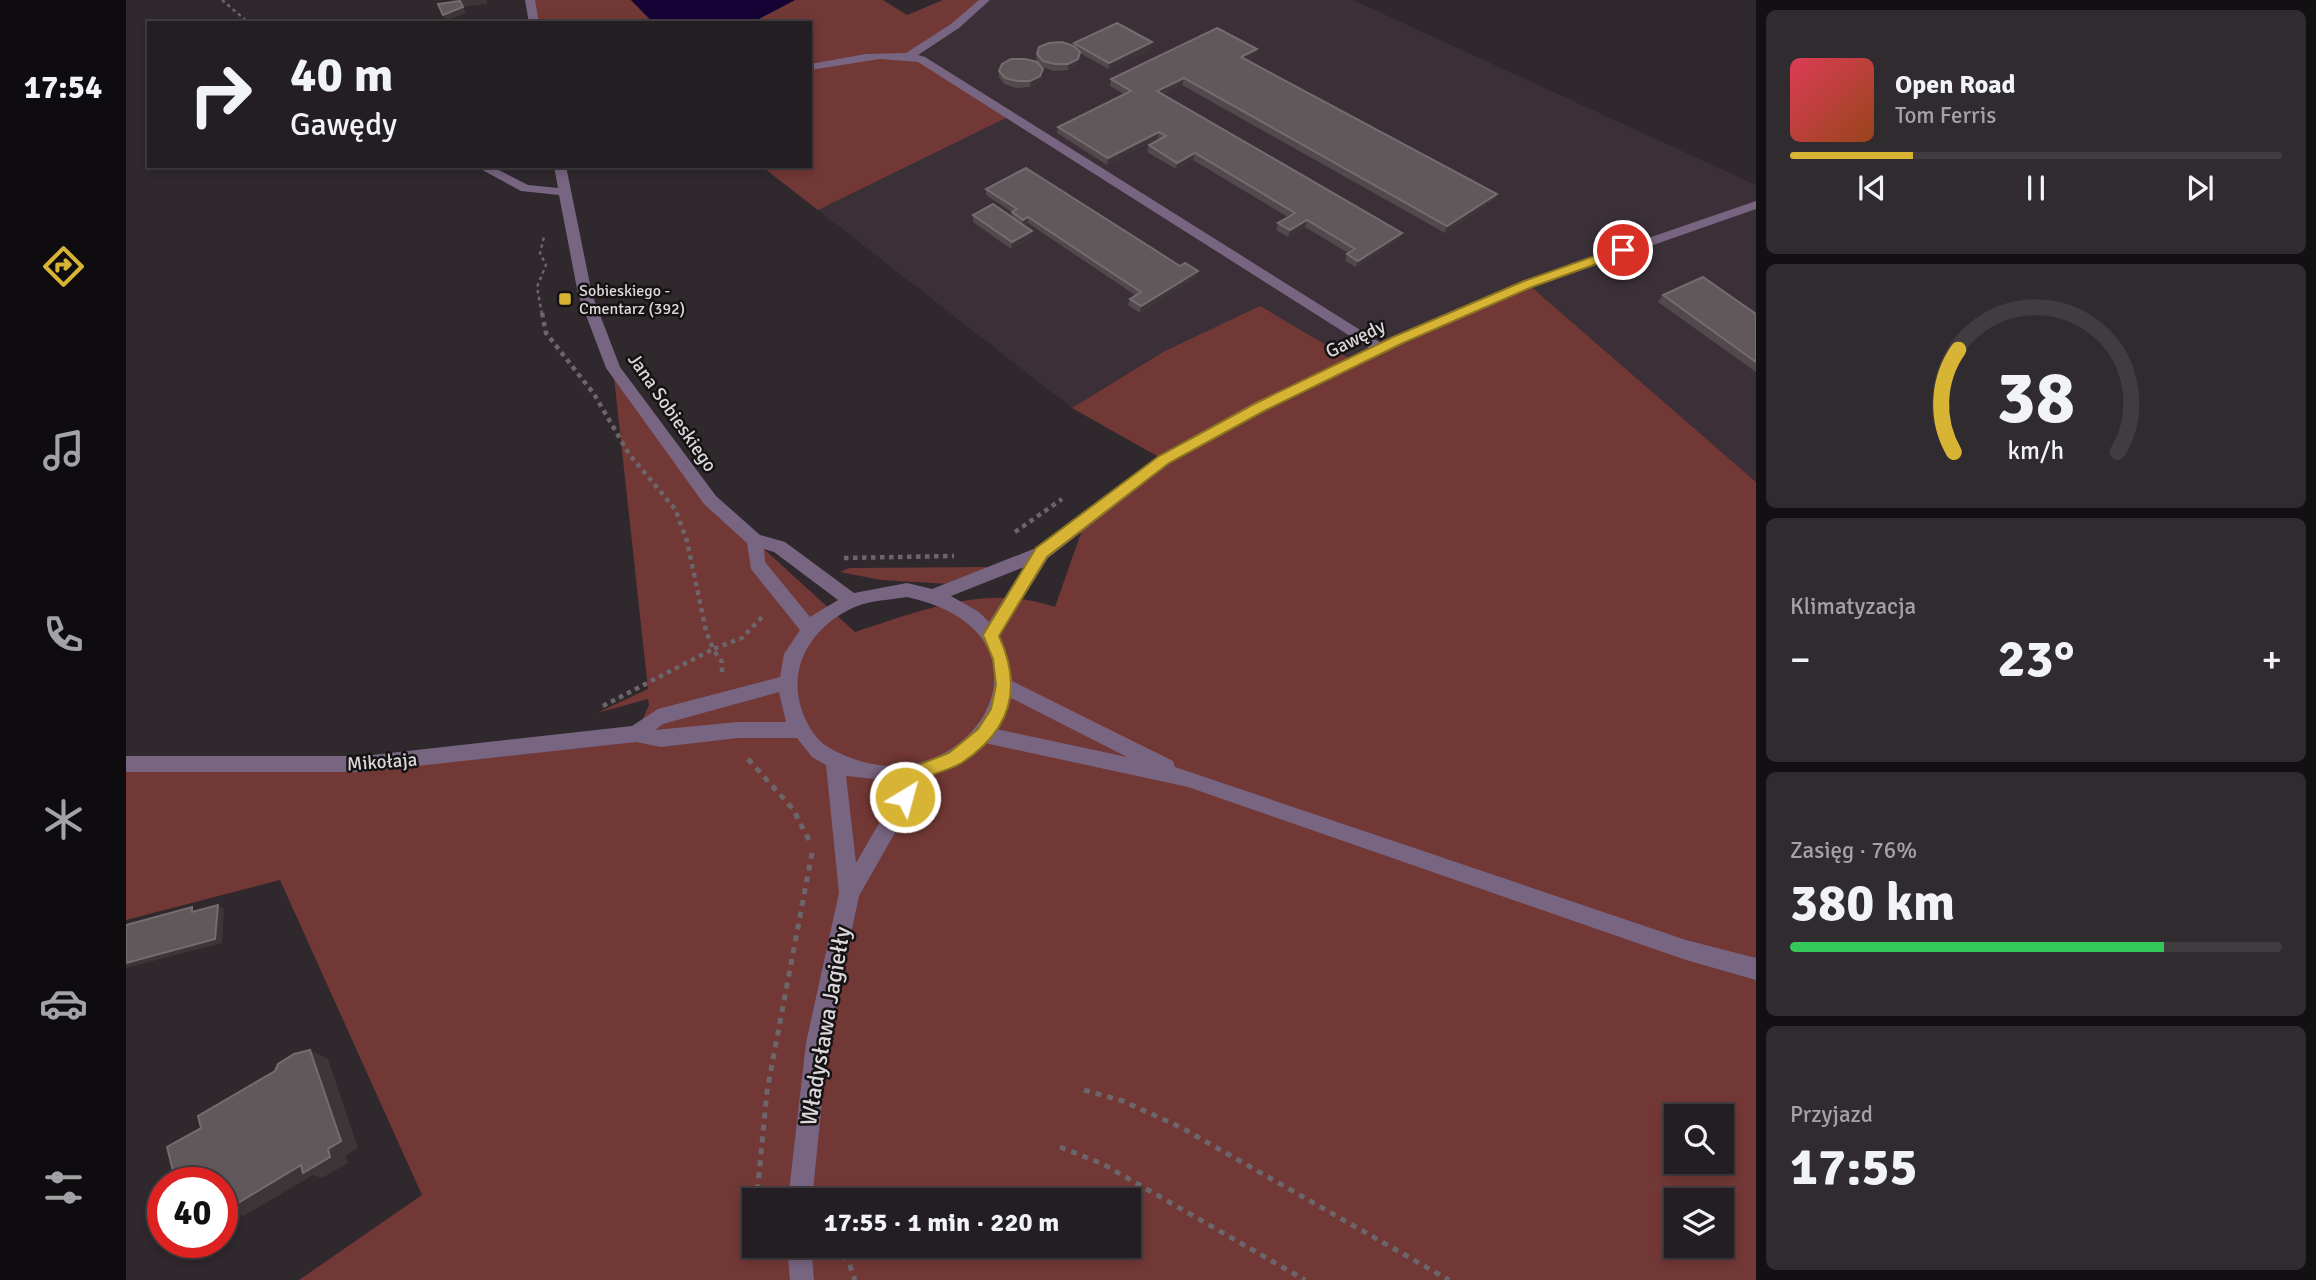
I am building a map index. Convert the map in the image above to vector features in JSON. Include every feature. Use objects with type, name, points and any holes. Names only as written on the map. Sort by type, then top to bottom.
[{"type":"street","points":[[530,0],[534,21]]},
{"type":"street","points":[[909,56],[955,26],[985,0]]},
{"type":"street","points":[[812,68],[875,57],[909,56],[921,59],[1382,350]]},
{"type":"street","points":[[485,168],[525,188],[565,192]]},
{"type":"street","name":"Jana Sobieskiego","points":[[560,168],[585,295],[613,368],[710,500],[755,540],[779,547],[850,599]]},
{"type":"street","name":"Gawędy","points":[[935,595],[1042,553],[1164,460],[1261,406],[1398,340],[1528,284],[1756,205]]},
{"type":"street","points":[[755,540],[757,564],[808,627]]},
{"type":"street","name":"Gawędy","points":[[990,635],[1042,553]]},
{"type":"street","points":[[907,590],[935,595],[976,618],[990,635],[1002,659],[1004,685],[998,711],[984,735],[956,758],[919,773],[890,775],[861,771],[835,761],[815,747],[799,730],[788,707],[785,683],[792,654],[808,627],[827,611],[850,599],[878,591],[907,590]]},
{"type":"street","name":"Mikołaja","points":[[636,734],[658,717],[785,683]]},
{"type":"street","points":[[1004,685],[1188,778]]},
{"type":"street","name":"Mikołaja","points":[[126,764],[363,764],[636,734],[661,739],[738,730],[799,730]]},
{"type":"street","points":[[984,735],[1188,778],[1686,950],[1756,969]]},
{"type":"street","name":"Władysława Jagiełły","points":[[801,1188],[817,1043],[849,893],[835,761]]},
{"type":"street","name":"Władysława Jagiełły","points":[[849,893],[919,773]]},
{"type":"street","points":[[800,1258],[802,1280]]},
{"type":"path","points":[[222,0],[247,21]]},
{"type":"path","points":[[1012,534],[1066,496]]},
{"type":"path","points":[[675,509],[687,541],[706,631],[722,662],[722,675]]},
{"type":"path","points":[[841,558],[966,556]]},
{"type":"path","points":[[598,709],[713,649],[730,646],[751,632],[765,614]]},
{"type":"path","points":[[742,754],[772,782],[799,820],[806,830],[812,853],[767,1091],[756,1188]]},
{"type":"path","points":[[1084,1090],[1123,1101],[1182,1129],[1450,1280]]},
{"type":"path","points":[[1060,1147],[1103,1164],[1305,1280]]},
{"type":"path","points":[[846,1258],[855,1280]]},
{"type":"shaded area","points":[[530,0],[631,0],[649,19],[654,21],[534,21]]},
{"type":"shaded area","points":[[631,0],[795,0],[755,21],[650,19]]},
{"type":"shaded area","points":[[795,0],[883,0],[907,15],[943,0],[985,0],[910,56],[1010,116],[818,210],[764,168],[812,168],[812,21],[755,21]]},
{"type":"shaded area","points":[[985,0],[1353,0],[1756,185],[1756,482],[1528,284],[1355,362],[1163,352],[1072,408],[818,210],[1009,116],[909,56]]},
{"type":"shaded area","points":[[1528,284],[1756,482],[1756,1280],[299,1280],[422,1195],[280,880],[126,920],[126,764],[316,765],[636,734],[649,705],[648,699],[597,713],[648,689],[613,368],[710,500],[855,632],[929,609],[980,599],[1030,600],[1055,607],[1087,516],[1164,460],[1072,408],[1163,352],[1260,306],[1355,362]]},
{"type":"shaded area","points":[[988,567],[978,574],[949,584],[881,580],[840,572],[849,568]]},
{"type":"building","points":[[460,1],[463,7],[443,15],[438,4]]},
{"type":"building","points":[[1117,23],[1152,42],[1109,63],[1074,43]]},
{"type":"building","points":[[1217,28],[1257,49],[1241,57],[1497,194],[1447,226],[1184,78],[1157,91],[1402,233],[1358,261],[1347,254],[1355,249],[1307,220],[1290,230],[1278,223],[1295,213],[1195,153],[1177,163],[1149,145],[1166,136],[1159,132],[1108,158],[1058,127],[1131,91],[1111,79]]},
{"type":"building","points":[[1062,42],[1074,46],[1080,52],[1078,59],[1068,64],[1055,64],[1043,61],[1037,54],[1039,47]]},
{"type":"building","points":[[1011,59],[1037,62],[1043,69],[1040,76],[1030,81],[1005,78],[999,71],[1002,64]]},
{"type":"building","points":[[1026,168],[1180,266],[1185,263],[1198,271],[1141,306],[1130,299],[1141,292],[1028,217],[1023,220],[1012,212],[1017,209],[986,189]]},
{"type":"building","points":[[993,204],[1032,231],[1012,242],[973,215]]},
{"type":"building","points":[[1703,277],[1756,314],[1756,362],[1663,295]]},
{"type":"building","points":[[218,905],[215,939],[126,963],[126,925],[192,907],[192,912]]},
{"type":"building","points":[[310,1050],[341,1141],[328,1149],[330,1157],[303,1173],[301,1165],[238,1203],[238,1167],[172,1167],[167,1147],[201,1128],[198,1116],[275,1071],[278,1064],[294,1054]]},
{"type":"place","name":"Sobieskiego - Cmentarz (392)","points":[[565,299]]},
{"type":"route","points":[[905,797],[919,773],[956,758],[984,735],[998,711],[1004,685],[1002,659],[990,635],[1042,553],[1087,516],[1164,460],[1261,406],[1398,340],[1528,284],[1623,250]]}]
